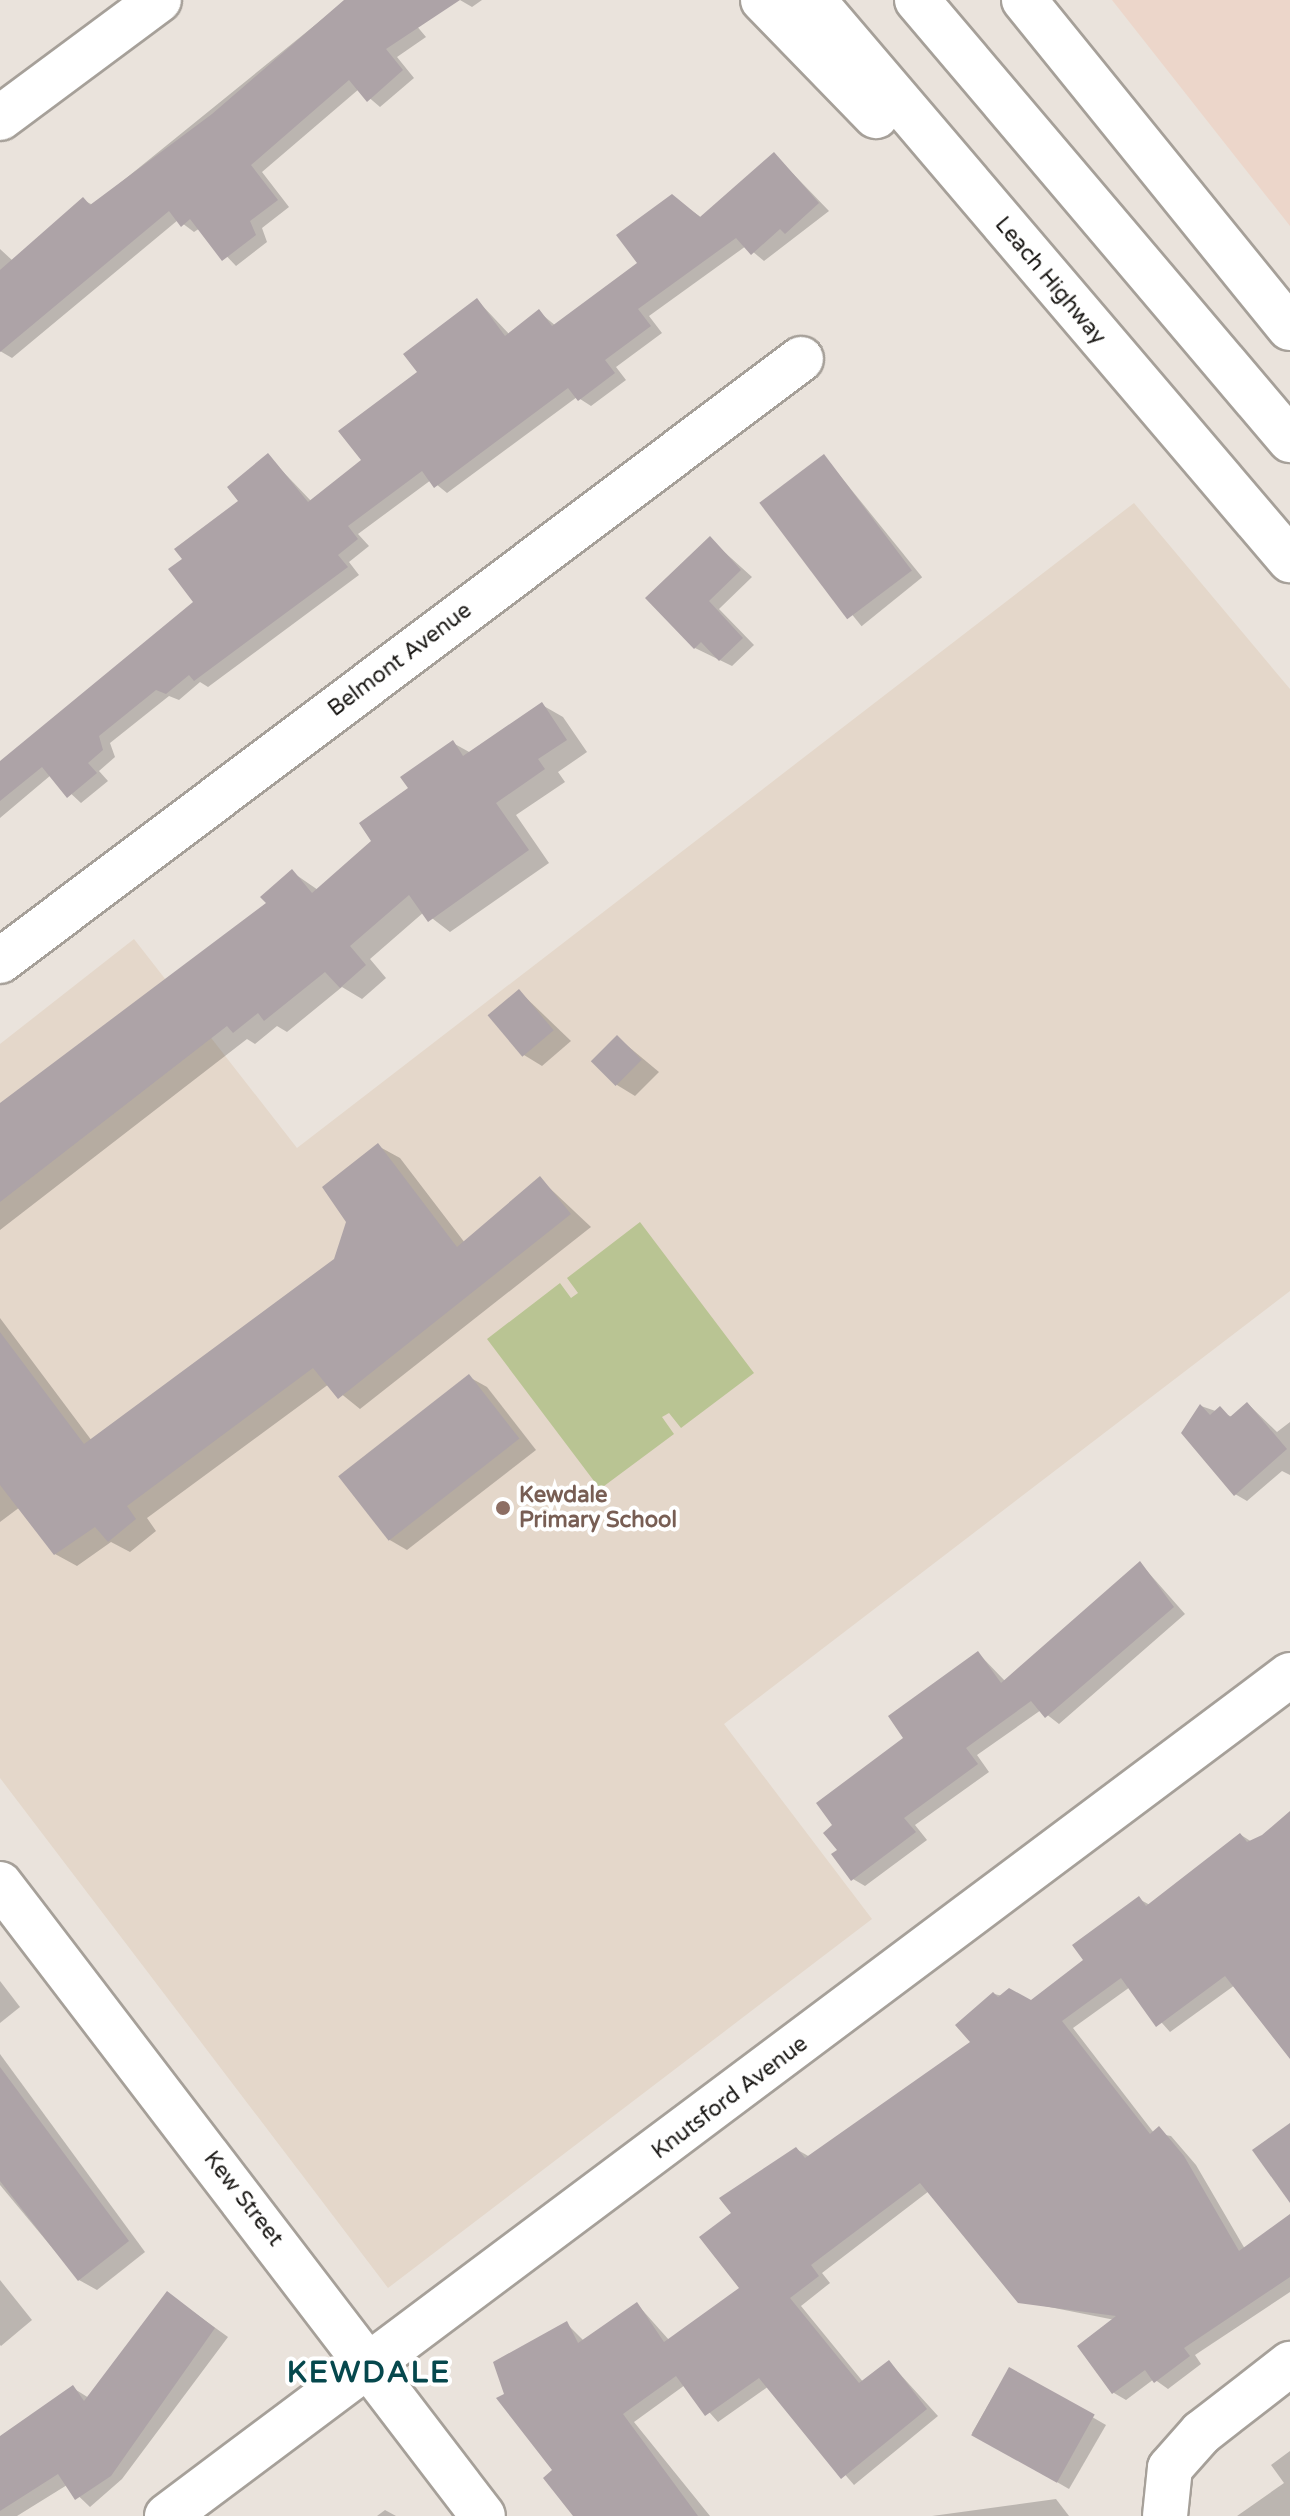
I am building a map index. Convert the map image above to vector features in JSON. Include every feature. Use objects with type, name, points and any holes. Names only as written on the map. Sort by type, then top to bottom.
[{"type":"main road","points":[[0,118],[159,0]]},
{"type":"main road","points":[[763,0],[1127,372]]},
{"type":"main road","name":"Leach Highway","points":[[813,0],[1290,560]]},
{"type":"main road","points":[[917,0],[1290,440]]},
{"type":"main road","points":[[1024,0],[1290,328]]},
{"type":"main road","name":"Belmont Avenue","points":[[0,961],[801,359]]},
{"type":"main road","name":"Knutsford Avenue","points":[[167,2516],[1290,1675]]},
{"type":"main road","name":"Kew Street","points":[[0,1884],[483,2516]]},
{"type":"main road","points":[[1165,2516],[1170,2468],[1201,2433],[1290,2364]]},
{"type":"shaded area","points":[[1112,0],[1290,0],[1290,226]]},
{"type":"shaded area","name":"Kewdale Primary School","points":[[1134,503],[1290,689],[1290,1291],[724,1724],[872,1919],[388,2288],[0,1778],[0,1044],[134,939],[297,1148]]},
{"type":"green space","points":[[640,1222],[754,1373],[681,1428],[669,1413],[662,1417],[674,1434],[600,1489],[487,1339],[560,1283],[571,1298],[578,1293],[567,1278]]},
{"type":"building","points":[[344,0],[460,0],[386,49],[403,70],[367,102],[349,80],[251,165],[278,200],[250,221],[256,235],[222,261],[190,219],[181,227],[169,211],[0,352],[0,270],[83,197],[90,205],[212,114]]},
{"type":"building","points":[[774,152],[819,203],[785,234],[780,229],[751,255],[736,238],[638,309],[651,326],[605,360],[615,373],[578,401],[568,388],[434,488],[422,471],[348,526],[358,539],[338,555],[348,567],[194,681],[189,675],[166,694],[156,690],[99,736],[103,750],[88,763],[97,773],[67,798],[42,767],[0,801],[0,761],[193,602],[168,569],[182,559],[174,549],[238,501],[227,487],[268,453],[308,502],[361,460],[338,431],[417,372],[403,354],[477,298],[505,336],[539,309],[552,326],[637,263],[616,235],[672,194],[700,217]]},
{"type":"building","points":[[824,454],[912,571],[847,619],[759,503]]},
{"type":"building","points":[[710,536],[741,570],[709,601],[743,638],[719,661],[701,642],[694,649],[645,598]]},
{"type":"building","points":[[542,702],[567,740],[538,759],[545,769],[496,803],[529,850],[428,922],[409,895],[350,946],[366,965],[340,988],[325,972],[264,1021],[258,1013],[233,1033],[227,1026],[0,1202],[0,1103],[266,903],[260,897],[292,869],[312,893],[371,841],[359,823],[408,788],[400,777],[453,740],[463,756]]},
{"type":"building","points":[[519,989],[554,1030],[522,1057],[488,1015]]},
{"type":"building","points":[[617,1035],[642,1060],[616,1086],[591,1061]]},
{"type":"building","points":[[378,1143],[457,1247],[540,1176],[571,1214],[338,1399],[313,1368],[127,1506],[136,1519],[108,1542],[95,1527],[54,1555],[0,1485],[0,1332],[84,1444],[334,1259],[346,1222],[322,1187]]},
{"type":"building","points":[[469,1374],[519,1439],[389,1541],[338,1476]]},
{"type":"building","points":[[1247,1402],[1287,1449],[1234,1496],[1181,1433],[1200,1404],[1210,1415],[1220,1406],[1230,1417]]},
{"type":"building","points":[[1140,1561],[1174,1607],[1045,1718],[1031,1701],[966,1748],[978,1764],[904,1818],[916,1832],[851,1881],[831,1854],[837,1850],[823,1833],[832,1825],[816,1803],[903,1738],[888,1716],[978,1651],[1001,1683]]},
{"type":"building","points":[[1290,1811],[1290,2059],[1225,1976],[1156,2027],[1121,1978],[1062,2021],[1150,2134],[1159,2126],[1184,2156],[1239,2251],[1290,2214],[1290,2277],[1184,2348],[1190,2356],[1154,2383],[1145,2370],[1112,2394],[1077,2346],[1116,2316],[1018,2303],[920,2183],[811,2265],[819,2276],[790,2298],[859,2383],[889,2360],[927,2409],[841,2479],[759,2378],[705,2416],[676,2376],[623,2414],[698,2516],[573,2516],[543,2478],[552,2470],[496,2398],[504,2394],[493,2362],[567,2321],[578,2343],[637,2302],[664,2342],[739,2288],[699,2237],[731,2213],[719,2198],[796,2147],[805,2158],[970,2042],[955,2025],[993,1992],[998,1997],[1009,1988],[1031,2000],[1083,1960],[1072,1945],[1139,1896],[1146,1906],[1240,1833],[1247,1842],[1262,1835]]},
{"type":"building","points":[[0,2067],[129,2241],[78,2281],[0,2181]]},
{"type":"building","points":[[1290,2123],[1290,2203],[1252,2150]]},
{"type":"building","points":[[167,2291],[215,2328],[111,2476],[75,2500],[58,2474],[0,2511],[0,2436],[73,2385],[84,2401]]},
{"type":"building","points":[[1009,2367],[1095,2415],[1057,2483],[971,2435]]},
{"type":"place","name":"Kewdale Primary School","points":[[503,1508]]},
{"type":"district","name":"KEWDALE","points":[[369,2373]]}]
